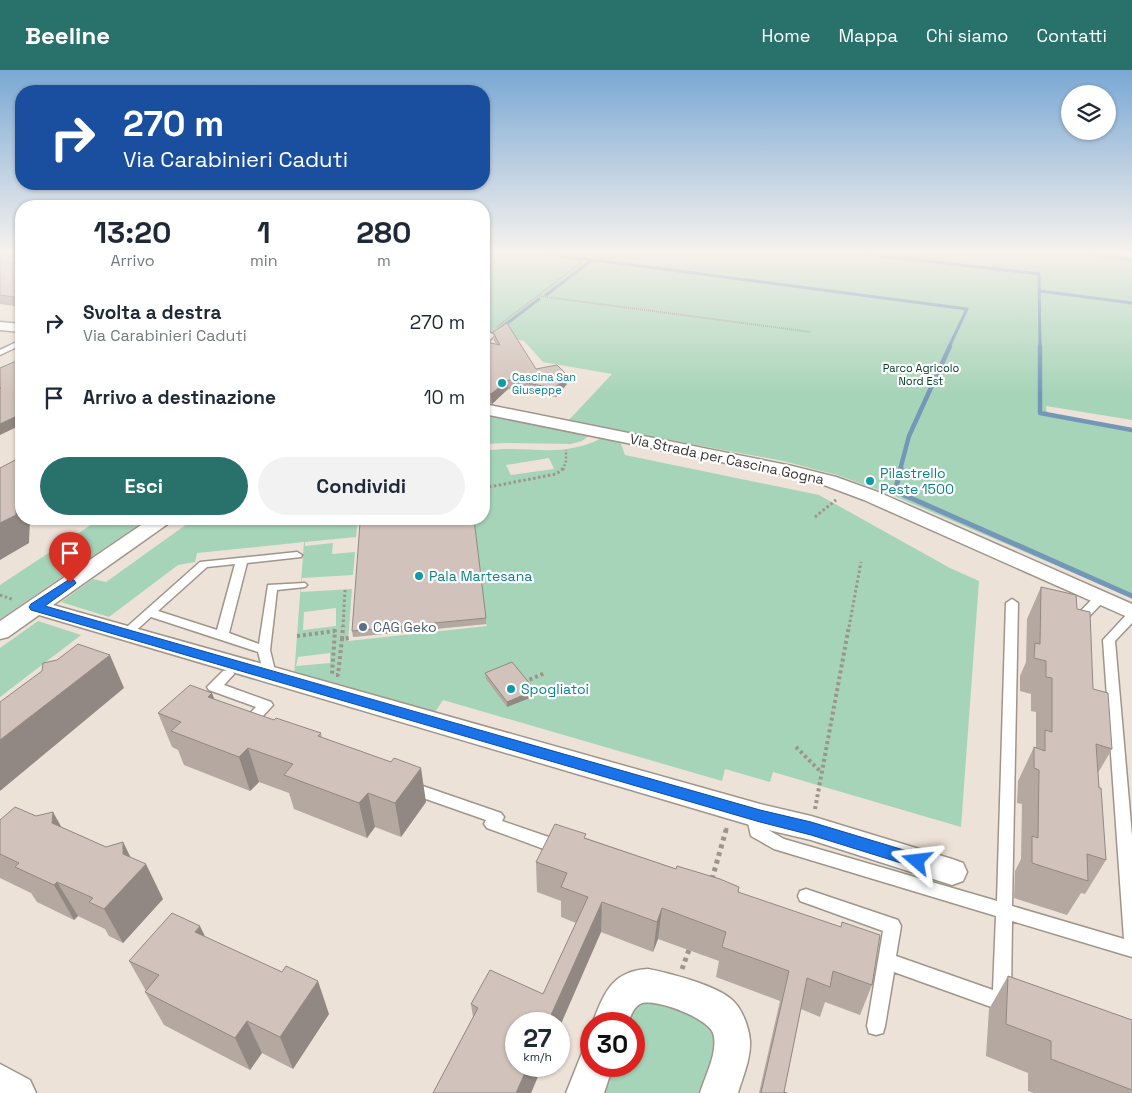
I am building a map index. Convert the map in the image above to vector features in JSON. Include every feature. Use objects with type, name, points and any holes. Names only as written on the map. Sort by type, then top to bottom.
[{"type":"street","points":[[0,326],[15,327]]},
{"type":"street","name":"Via Strada per Cascina Gogna","points":[[490,410],[792,471],[851,488],[1100,598],[1132,614]]},
{"type":"street","points":[[0,632],[153,525]]},
{"type":"street","points":[[35,607],[744,811],[811,828],[952,872]]},
{"type":"street","points":[[615,1012],[621,999],[632,990],[641,986],[656,988],[712,1006],[727,1022],[732,1043],[719,1093]]},
{"type":"street","points":[[585,1093],[591,1077]]},
{"type":"street","points":[[0,1083],[17,1093]]},
{"type":"lane","points":[[0,352],[15,345]]},
{"type":"lane","points":[[126,633],[204,564],[297,555]]},
{"type":"lane","points":[[222,635],[242,560]]},
{"type":"lane","points":[[270,675],[264,650],[272,587],[301,585]]},
{"type":"lane","points":[[1075,624],[1100,598]]},
{"type":"lane","points":[[1002,1002],[1012,603]]},
{"type":"lane","points":[[150,612],[264,650]]},
{"type":"lane","points":[[1132,614],[1109,640],[1132,936]]},
{"type":"lane","points":[[228,674],[214,688],[266,705],[242,729],[261,736]]},
{"type":"lane","points":[[392,781],[496,817],[492,824],[573,852]]},
{"type":"lane","points":[[744,811],[756,831],[780,844],[1132,949]]},
{"type":"lane","points":[[806,896],[892,926],[876,1026]]},
{"type":"lane","points":[[887,961],[1021,1009]]},
{"type":"path","points":[[490,333],[534,300]]},
{"type":"path","points":[[567,300],[811,332]]},
{"type":"path","points":[[490,487],[556,474],[567,464],[566,450]]},
{"type":"path","points":[[815,517],[851,488]]},
{"type":"path","points":[[811,828],[861,562]]},
{"type":"path","points":[[297,636],[335,631],[332,676],[338,675],[345,590]]},
{"type":"path","points":[[342,638],[348,638]]},
{"type":"path","points":[[524,682],[545,673]]},
{"type":"path","points":[[796,747],[822,772]]},
{"type":"path","points":[[710,882],[744,811]]},
{"type":"green space","name":"Parco Agricolo Nord Est","points":[[490,300],[1132,300],[1132,420],[1046,406],[1047,413],[1132,428],[1132,598],[885,492],[837,475],[783,461],[568,421],[612,374],[543,362],[524,341],[490,334]]},
{"type":"green space","points":[[490,414],[620,441],[625,455],[819,495],[950,568],[979,581],[961,827],[773,772],[770,782],[725,769],[722,781],[443,700],[431,718],[294,676],[304,542],[197,553],[195,562],[178,565],[109,617],[61,602],[93,579],[106,582],[186,525],[357,525],[356,537],[305,542],[305,546],[333,543],[332,554],[355,552],[353,575],[302,578],[301,592],[352,589],[348,641],[487,626],[486,624],[353,637],[361,529],[410,525],[490,525],[490,450],[557,450],[586,445],[602,438],[590,435],[582,441],[571,444],[490,444]],"holes":[[[549,458],[554,469],[511,475],[506,465]],[[336,608],[336,626],[303,630],[304,612]],[[330,653],[330,663],[296,666],[298,657]]]},
{"type":"green space","points":[[91,525],[138,525],[0,619],[0,585]]},
{"type":"green space","points":[[38,621],[81,635],[0,697],[0,648]]},
{"type":"green space","points":[[636,1000],[701,1010],[718,1038],[702,1093],[602,1093],[607,1077],[645,1077],[645,1012],[631,1012]]},
{"type":"building","name":"Cascina San Giuseppe","points":[[507,323],[536,369],[557,365],[567,375],[555,388],[508,380],[490,394],[490,343],[500,345],[493,332]]},
{"type":"building","points":[[15,362],[15,417],[0,424],[1,388],[0,368]]},
{"type":"building","points":[[15,460],[15,516],[0,523],[0,468]]},
{"type":"building","name":"Pala Martesana","points":[[360,525],[475,525],[486,618],[352,631]]},
{"type":"building","points":[[1041,587],[1076,595],[1077,609],[1090,612],[1093,689],[1108,693],[1112,749],[1096,744],[1106,860],[1087,854],[1088,881],[1032,863],[1032,836],[1038,838],[1039,770],[1034,768],[1034,747],[1045,751],[1045,730],[1052,732],[1052,678],[1046,677],[1046,661],[1034,658],[1035,643],[1040,644]]},
{"type":"building","points":[[78,644],[110,655],[0,740],[0,702],[42,671],[43,663],[57,660]]},
{"type":"building","name":"Spogliatoi","points":[[512,662],[535,690],[507,702],[485,673]]},
{"type":"building","points":[[190,685],[212,693],[208,697],[274,720],[276,718],[321,733],[318,736],[391,762],[394,758],[421,768],[395,803],[368,793],[359,803],[284,775],[293,764],[248,748],[239,757],[171,731],[181,722],[158,713]]},
{"type":"building","points":[[15,807],[36,816],[53,812],[52,823],[106,847],[123,842],[123,854],[146,864],[104,909],[89,902],[93,898],[57,882],[54,885],[15,867],[19,863],[0,854],[0,820]]},
{"type":"building","points":[[555,824],[586,834],[584,838],[676,869],[677,866],[720,879],[739,887],[738,892],[841,927],[842,922],[880,935],[872,985],[833,971],[830,987],[807,978],[784,1092],[787,1093],[761,1093],[789,971],[722,947],[726,932],[662,908],[657,922],[602,902],[552,1012],[505,1012],[505,1077],[523,1077],[516,1093],[433,1093],[478,1008],[471,1004],[490,970],[543,994],[588,897],[561,887],[567,873],[536,862]]},
{"type":"building","points":[[172,913],[200,926],[195,932],[282,972],[286,966],[318,981],[280,1037],[247,1021],[235,1038],[145,992],[159,975],[129,961]]},
{"type":"building","points":[[1008,976],[1132,1020],[1132,1090],[1051,1059],[1051,1041],[1006,1024]]},
{"type":"waterway","points":[[501,328],[538,300]]},
{"type":"waterway","points":[[896,300],[967,309],[949,347]]},
{"type":"waterway","points":[[1039,300],[1040,347]]},
{"type":"waterway","points":[[1107,300],[1132,303]]},
{"type":"waterway","points":[[900,470],[909,436],[950,346]]},
{"type":"waterway","points":[[1040,347],[1040,413],[1132,430]]},
{"type":"waterway","points":[[901,468],[895,491],[1132,596]]},
{"type":"place","name":"Cascina San Giuseppe","points":[[502,383]]},
{"type":"place","name":"Pilastrello Peste 1500","points":[[870,481]]},
{"type":"place","name":"Pala Martesana","points":[[419,576]]},
{"type":"place","name":"CAG Geko","points":[[363,627]]},
{"type":"place","name":"Spogliatoi","points":[[511,689]]},
{"type":"route","points":[[70,583],[35,607],[760,816],[811,828],[917,861]]}]
